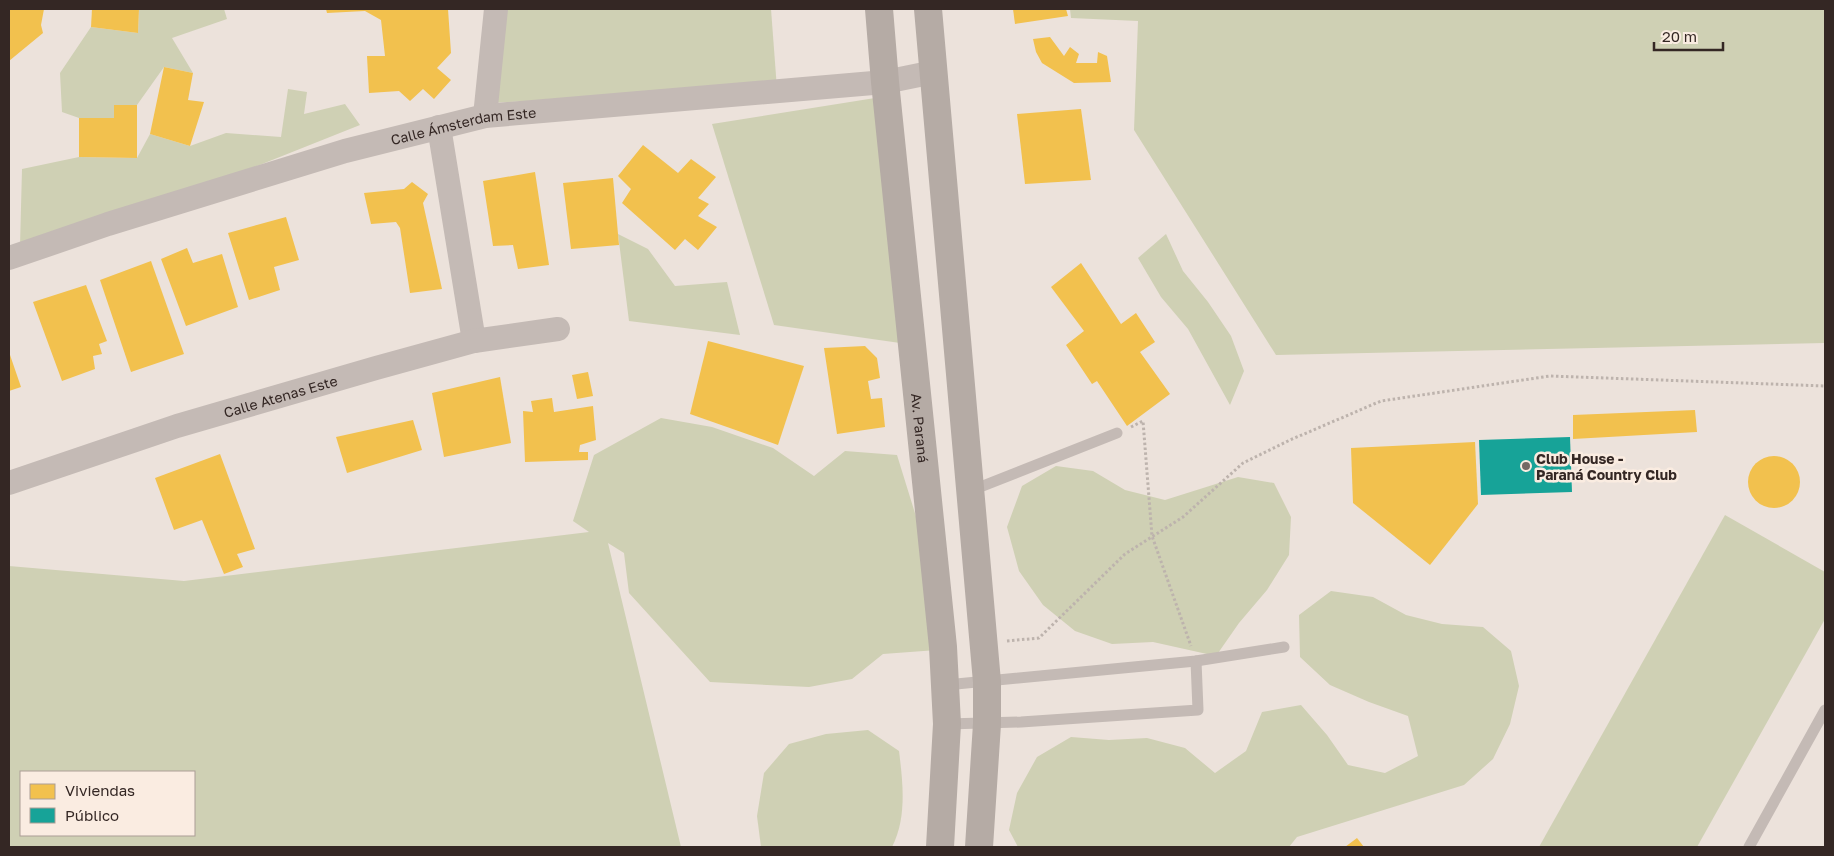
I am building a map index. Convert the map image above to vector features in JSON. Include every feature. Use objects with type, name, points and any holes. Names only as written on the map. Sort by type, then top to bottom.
[{"type":"street","points":[[485,116],[496,9]]},
{"type":"street","name":"Av. Paraná","points":[[879,9],[946,685],[947,724],[940,847]]},
{"type":"street","points":[[928,9],[987,682],[987,724],[979,847]]},
{"type":"street","name":"Calle Ámsterdam Este","points":[[9,258],[108,224],[326,157],[485,116],[885,82],[934,72]]},
{"type":"street","points":[[439,127],[474,341]]},
{"type":"street","name":"Calle Atenas Este","points":[[9,483],[177,426],[474,341],[558,329]]},
{"type":"lane","points":[[970,491],[1117,433]]},
{"type":"lane","points":[[946,685],[1196,661],[1284,647]]},
{"type":"lane","points":[[947,724],[987,724],[1198,710],[1196,661]]},
{"type":"lane","points":[[1749,847],[1825,710]]},
{"type":"path","points":[[983,643],[1039,638],[1125,554],[1183,517],[1243,463],[1290,440],[1381,401],[1550,376],[1825,386]]},
{"type":"path","points":[[1143,422],[1152,536],[1196,661]]},
{"type":"green space","points":[[139,9],[224,9],[227,19],[172,38],[193,73],[164,67],[137,105],[114,105],[114,118],[79,118],[62,112],[60,73],[91,27],[138,33]]},
{"type":"green space","points":[[503,9],[771,9],[777,89],[487,103]]},
{"type":"green space","points":[[1070,9],[1825,9],[1825,343],[1276,355],[1134,130],[1138,21],[1071,18]]},
{"type":"green space","points":[[288,89],[307,92],[304,114],[345,104],[360,125],[232,176],[20,246],[22,169],[79,157],[137,158],[150,134],[190,146],[226,133],[281,137]]},
{"type":"green space","points":[[875,98],[900,343],[774,325],[712,124]]},
{"type":"green space","points":[[618,234],[648,249],[675,286],[727,282],[740,335],[629,321]]},
{"type":"green space","points":[[1166,234],[1183,271],[1208,302],[1231,336],[1244,371],[1230,405],[1188,329],[1161,297],[1138,258]]},
{"type":"green space","points":[[661,418],[712,427],[773,448],[814,476],[845,451],[897,455],[927,552],[937,650],[883,654],[852,679],[809,687],[710,682],[629,593],[624,553],[608,543],[681,847],[9,847],[9,566],[184,581],[589,532],[573,521],[594,455]]},
{"type":"green space","points":[[1056,466],[1093,471],[1125,490],[1165,500],[1238,477],[1274,483],[1291,517],[1289,555],[1267,590],[1239,623],[1216,656],[1153,642],[1112,644],[1075,631],[1043,605],[1019,571],[1007,527],[1022,486]]},
{"type":"green space","points":[[1725,515],[1825,572],[1825,619],[1697,847],[1539,847]]},
{"type":"green space","points":[[1331,591],[1373,597],[1406,615],[1442,624],[1483,627],[1511,651],[1519,686],[1510,724],[1493,759],[1464,785],[1297,837],[1289,847],[1018,847],[1009,830],[1017,793],[1037,757],[1071,737],[1109,740],[1147,738],[1185,748],[1215,773],[1246,751],[1262,712],[1301,705],[1327,735],[1348,765],[1385,773],[1418,756],[1408,716],[1330,685],[1300,657],[1299,615]]},
{"type":"green space","points":[[868,730],[899,751],[903,800],[900,824],[892,847],[761,847],[757,816],[764,773],[789,744],[826,734]]},
{"type":"building: Viviendas","points":[[9,9],[44,9],[41,25],[43,33],[9,61]]},
{"type":"building: Viviendas","points":[[92,9],[139,9],[138,33],[91,27]]},
{"type":"building: Viviendas","points":[[326,9],[448,9],[451,53],[437,68],[451,80],[434,99],[423,89],[410,101],[399,91],[369,93],[367,56],[385,56],[381,20],[365,11],[327,13]]},
{"type":"building: Viviendas","points":[[1013,9],[1066,9],[1068,16],[1015,24]]},
{"type":"building: Viviendas","points":[[1050,37],[1064,56],[1070,47],[1079,54],[1076,63],[1097,63],[1098,52],[1107,56],[1111,82],[1074,83],[1042,63],[1036,52],[1033,39]]},
{"type":"building: Viviendas","points":[[164,67],[193,73],[188,100],[204,102],[190,146],[150,134]]},
{"type":"building: Viviendas","points":[[114,105],[137,105],[137,158],[79,157],[79,118],[114,118]]},
{"type":"building: Viviendas","points":[[1081,109],[1091,180],[1025,184],[1017,114]]},
{"type":"building: Viviendas","points":[[643,145],[678,173],[691,159],[716,177],[698,198],[709,204],[698,216],[717,227],[698,250],[685,239],[675,250],[622,203],[631,189],[618,176]]},
{"type":"building: Viviendas","points":[[535,172],[549,265],[518,269],[513,245],[493,246],[483,181]]},
{"type":"building: Viviendas","points":[[613,178],[619,245],[571,249],[563,183]]},
{"type":"building: Viviendas","points":[[412,182],[428,194],[423,203],[442,289],[410,293],[400,228],[396,222],[371,224],[364,193],[404,189]]},
{"type":"building: Viviendas","points":[[286,217],[299,260],[274,267],[280,290],[249,300],[228,233]]},
{"type":"building: Viviendas","points":[[187,248],[193,263],[222,254],[238,307],[186,326],[161,259]]},
{"type":"building: Viviendas","points":[[151,261],[184,354],[131,372],[100,280]]},
{"type":"building: Viviendas","points":[[1081,263],[1121,324],[1136,313],[1155,342],[1140,352],[1170,394],[1127,426],[1097,381],[1092,384],[1066,345],[1084,331],[1051,287]]},
{"type":"building: Viviendas","points":[[86,285],[107,341],[99,344],[102,354],[93,356],[95,369],[62,381],[33,302]]},
{"type":"building: Viviendas","points":[[708,341],[804,366],[778,445],[690,414]]},
{"type":"building: Viviendas","points":[[865,346],[877,358],[880,378],[868,381],[871,399],[882,398],[885,427],[837,434],[824,348]]},
{"type":"building: Viviendas","points":[[9,352],[21,387],[9,391]]},
{"type":"building: Viviendas","points":[[588,372],[593,396],[577,399],[572,375]]},
{"type":"building: Viviendas","points":[[500,377],[511,443],[444,457],[432,393]]},
{"type":"building: Viviendas","points":[[552,398],[554,412],[593,406],[596,440],[580,445],[579,452],[588,452],[588,460],[525,462],[523,411],[533,412],[531,401]]},
{"type":"building: Viviendas","points":[[1695,410],[1697,432],[1573,439],[1573,415]]},
{"type":"building: Viviendas","points":[[413,420],[422,450],[347,473],[336,437]]},
{"type":"building: Viviendas","points":[[1475,442],[1478,504],[1430,565],[1353,503],[1351,448]]},
{"type":"building: Viviendas","points":[[220,454],[255,549],[237,554],[243,567],[224,574],[202,520],[174,530],[155,478]]},
{"type":"building: Viviendas","points":[[1774,456],[1784,458],[1792,464],[1798,472],[1800,482],[1798,492],[1792,500],[1784,506],[1774,508],[1764,506],[1756,500],[1750,492],[1748,482],[1750,472],[1756,464],[1764,458]]},
{"type":"building: Viviendas","points":[[1357,838],[1364,847],[1345,847]]},
{"type":"building: Público","name":"Club House - Paraná Country Club","points":[[1570,437],[1572,492],[1481,495],[1479,440]]},
{"type":"place","name":"Club House - Paraná Country Club","points":[[1526,466]]}]
